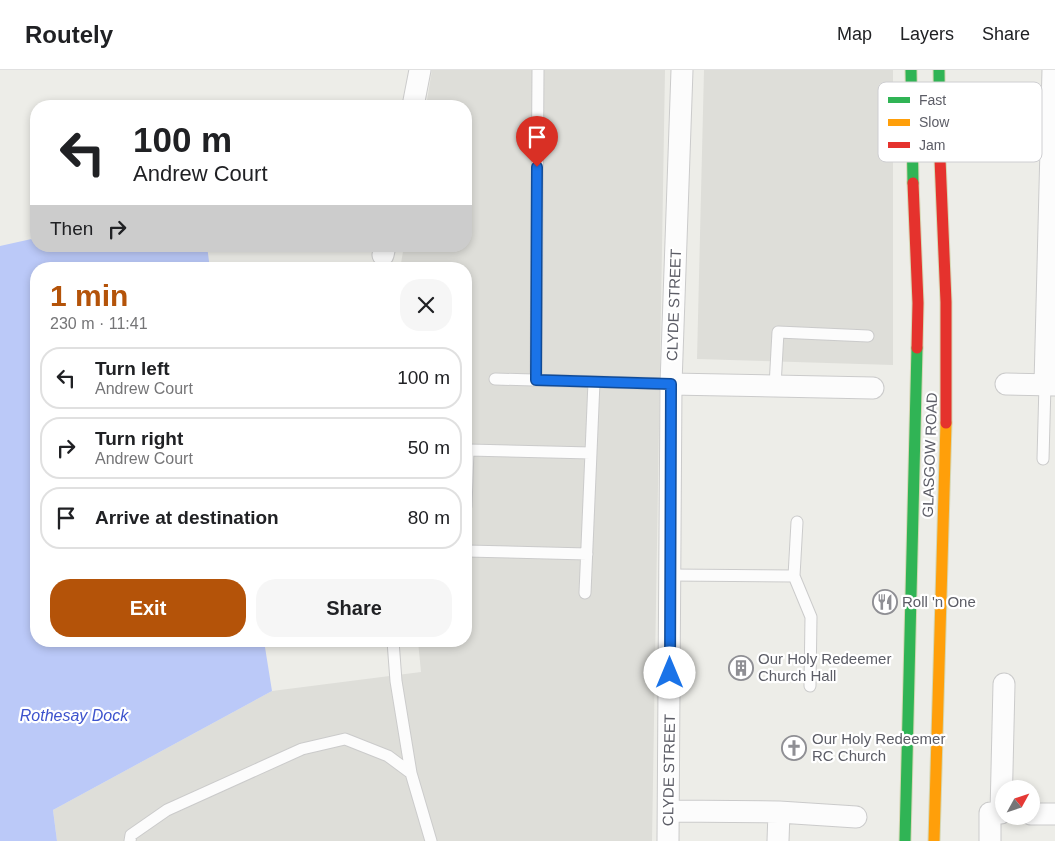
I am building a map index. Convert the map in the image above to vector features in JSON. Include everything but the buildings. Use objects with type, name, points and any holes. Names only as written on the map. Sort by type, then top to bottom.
[{"type":"main road","name":"GLASGOW ROAD","points":[[905,841],[918,304],[912,162]]},
{"type":"main road","name":"GLASGOW ROAD","points":[[934,841],[947,387],[946,302],[940,162]]},
{"type":"street","points":[[414,100],[420,70]]},
{"type":"street","name":"CLYDE STREET","points":[[668,841],[670,811],[671,384],[682,70]]},
{"type":"street","points":[[1006,384],[1050,384],[1053,70]]},
{"type":"street","points":[[671,384],[873,388]]},
{"type":"street","points":[[990,841],[1004,684]]},
{"type":"street","points":[[670,811],[779,812],[856,817]]},
{"type":"street","points":[[778,841],[779,812]]},
{"type":"street","points":[[1040,814],[1055,814]]},
{"type":"lane","points":[[536,380],[538,70]]},
{"type":"lane","points":[[775,386],[778,332],[868,336]]},
{"type":"lane","points":[[495,379],[671,384]]},
{"type":"lane","points":[[585,593],[594,382]]},
{"type":"lane","points":[[1043,459],[1050,384]]},
{"type":"lane","points":[[472,450],[591,452]]},
{"type":"lane","points":[[797,522],[794,576],[811,617],[810,686]]},
{"type":"lane","points":[[472,551],[587,554]]},
{"type":"lane","points":[[670,575],[794,576]]},
{"type":"lane","points":[[393,647],[396,681],[411,774],[431,841]]},
{"type":"lane","points":[[130,841],[131,835],[167,810],[302,749],[344,739],[388,756],[411,774]]},
{"type":"shaded area","points":[[432,70],[665,70],[652,841],[57,841],[53,810],[272,691],[421,672],[419,647],[472,647],[472,262],[401,262],[403,252],[472,252],[472,100],[427,100]]},
{"type":"shaded area","points":[[704,70],[893,70],[893,82],[878,82],[878,162],[893,162],[893,365],[697,359]]},
{"type":"water","name":"Rothesay Dock","points":[[30,239],[30,252],[208,252],[209,262],[30,262],[30,647],[265,647],[272,691],[53,810],[57,841],[0,841],[0,246]]},
{"type":"traffic: fast","points":[[911,70],[911,82]]},
{"type":"traffic: fast","points":[[939,70],[939,82]]},
{"type":"traffic: fast","points":[[913,162],[913,183]]},
{"type":"traffic: fast","points":[[905,841],[917,348]]},
{"type":"traffic: slow","points":[[934,841],[946,423]]},
{"type":"traffic: jam","points":[[940,162],[946,302],[946,423]]},
{"type":"traffic: jam","points":[[913,183],[918,303],[917,348]]},
{"type":"place","name":"Roll 'n One","points":[[885,602]]},
{"type":"place","name":"Our Holy Redeemer Church Hall","points":[[741,668]]},
{"type":"place","name":"Our Holy Redeemer RC Church","points":[[794,748]]},
{"type":"route","points":[[537,167],[536,380],[671,384],[670,673]]}]
